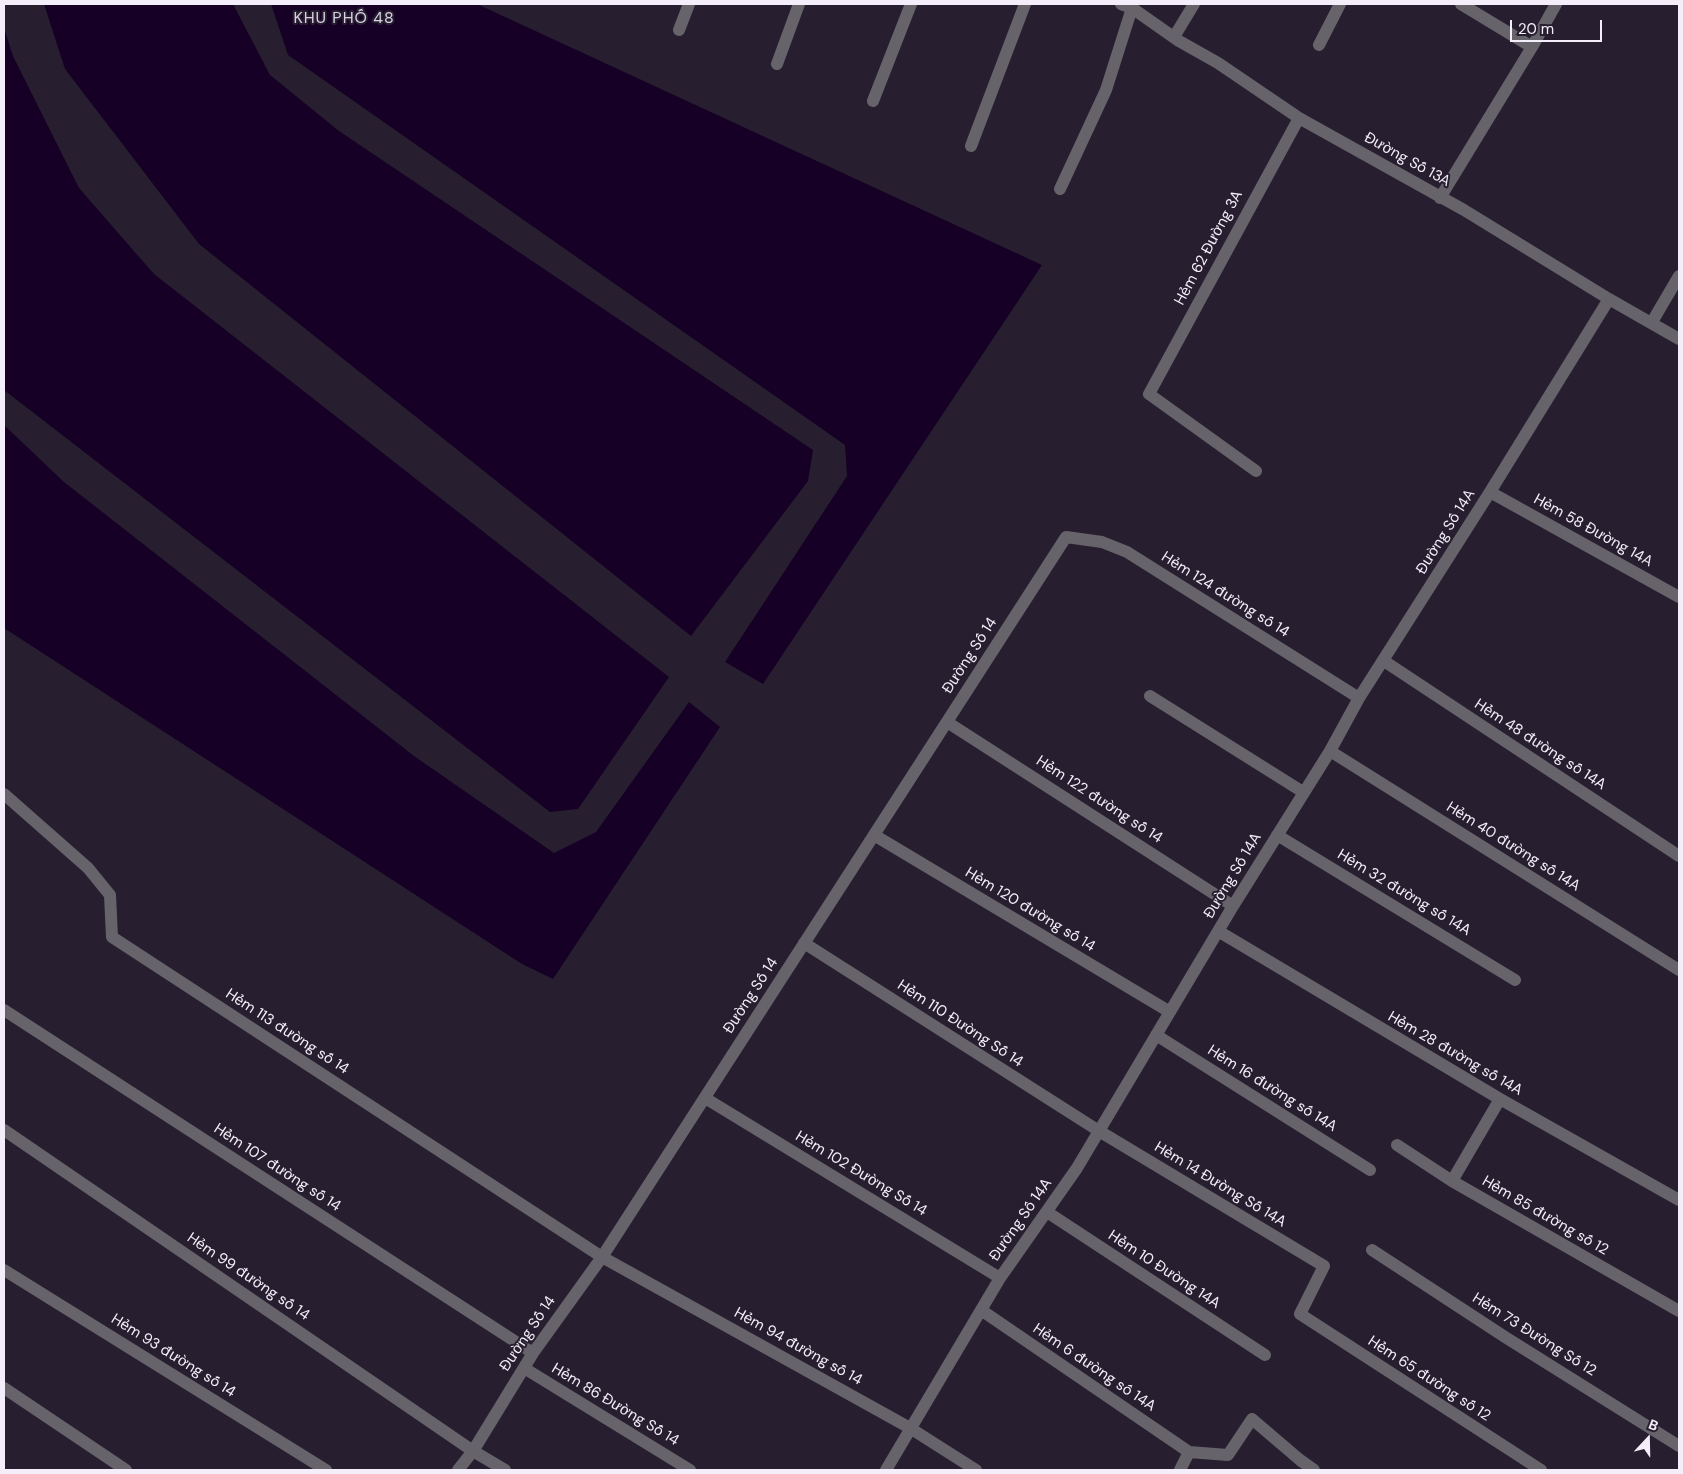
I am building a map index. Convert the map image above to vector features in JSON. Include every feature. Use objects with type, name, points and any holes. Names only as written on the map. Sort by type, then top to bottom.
[{"type":"street","points":[[679,30],[689,4]]},
{"type":"street","points":[[777,64],[799,4]]},
{"type":"street","points":[[874,101],[911,4]]},
{"type":"street","points":[[971,146],[1026,4]]},
{"type":"street","points":[[1174,37],[1194,4]]},
{"type":"street","points":[[1319,45],[1340,4]]},
{"type":"street","points":[[1461,4],[1532,46]]},
{"type":"street","points":[[1440,198],[1556,4]]},
{"type":"street","points":[[1060,189],[1106,90],[1127,6]]},
{"type":"street","name":"Đường Số 13A","points":[[1127,6],[1218,63],[1299,118],[1464,210],[1609,299],[1679,339]]},
{"type":"street","name":"Hẻm 62 Đường 3A","points":[[1256,471],[1149,394],[1299,118]]},
{"type":"street","points":[[1652,322],[1679,276]]},
{"type":"street","name":"Đường Số 14A","points":[[886,1470],[1000,1278],[1077,1168],[1233,906],[1330,751],[1359,698],[1490,492],[1609,299]]},
{"type":"street","name":"Hẻm 58 Đường 14A","points":[[1490,492],[1679,597]]},
{"type":"street","name":"Hẻm 124 đường số 14","points":[[1066,537],[1102,542],[1127,552],[1359,698]]},
{"type":"street","name":"Đường Số 14","points":[[458,1470],[473,1451],[533,1353],[602,1257],[1066,537]]},
{"type":"street","name":"Hẻm 48 đường số 14A","points":[[1384,661],[1679,856]]},
{"type":"street","points":[[1150,696],[1303,792]]},
{"type":"street","name":"Hẻm 122 đường số 14","points":[[947,722],[1233,906]]},
{"type":"street","name":"Hẻm 40 đường số 14A","points":[[1330,751],[1679,970]]},
{"type":"street","name":"Hẻm 113 đường số 14","points":[[4,794],[88,868],[110,894],[112,937],[602,1257]]},
{"type":"street","name":"Hẻm 120 đường số 14","points":[[874,835],[1170,1012]]},
{"type":"street","name":"Hẻm 32 đường số 14A","points":[[1277,835],[1515,980]]},
{"type":"street","name":"Hẻm 28 đường số 14A","points":[[1218,931],[1500,1099],[1679,1200]]},
{"type":"street","name":"Hẻm 110 Đường Số 14","points":[[804,943],[1099,1131]]},
{"type":"street","name":"Hẻm 107 đường số 14","points":[[4,1010],[533,1353]]},
{"type":"street","name":"Hẻm 16 đường số 14A","points":[[1156,1034],[1370,1170]]},
{"type":"street","name":"Hẻm 102 Đường Số 14","points":[[705,1098],[1000,1278]]},
{"type":"street","points":[[1452,1182],[1500,1099]]},
{"type":"street","name":"Hẻm 99 đường số 14","points":[[4,1130],[473,1451],[505,1470]]},
{"type":"street","name":"Hẻm 14 Đường Số 14A","points":[[1099,1131],[1324,1266],[1300,1314]]},
{"type":"street","name":"Hẻm 85 đường số 12","points":[[1397,1145],[1452,1182],[1679,1311]]},
{"type":"street","name":"Hẻm 10 Đường 14A","points":[[1046,1212],[1264,1355]]},
{"type":"street","name":"Hẻm 73 Đường Số 12","points":[[1372,1250],[1679,1446]]},
{"type":"street","name":"Hẻm 94 đường số 14","points":[[602,1257],[910,1428],[976,1470]]},
{"type":"street","name":"Hẻm 93 đường số 14","points":[[4,1270],[326,1470]]},
{"type":"street","name":"Hẻm 6 đường số 14A","points":[[982,1310],[1189,1452]]},
{"type":"street","name":"Hẻm 65 đường số 12","points":[[1300,1314],[1541,1470]]},
{"type":"street","name":"Hẻm 86 Đường Số 14","points":[[524,1368],[690,1470]]},
{"type":"street","points":[[4,1388],[126,1470]]},
{"type":"street","points":[[1180,1470],[1189,1452],[1228,1455],[1252,1418],[1314,1470]]},
{"type":"shaded area","points":[[44,4],[233,4],[270,75],[339,131],[813,450],[808,481],[691,636],[199,244],[65,69]]},
{"type":"shaded area","points":[[271,4],[477,4],[1042,265],[763,684],[725,662],[847,476],[845,445],[288,55]]},
{"type":"shaded area","points":[[4,28],[13,56],[79,188],[154,274],[669,677],[578,809],[550,812],[4,390]]},
{"type":"shaded area","points":[[4,425],[64,482],[414,756],[554,853],[596,832],[689,702],[720,727],[553,979],[522,964],[4,628]]},
{"type":"district","name":"KHU PHỐ 48","points":[[344,19]]}]
